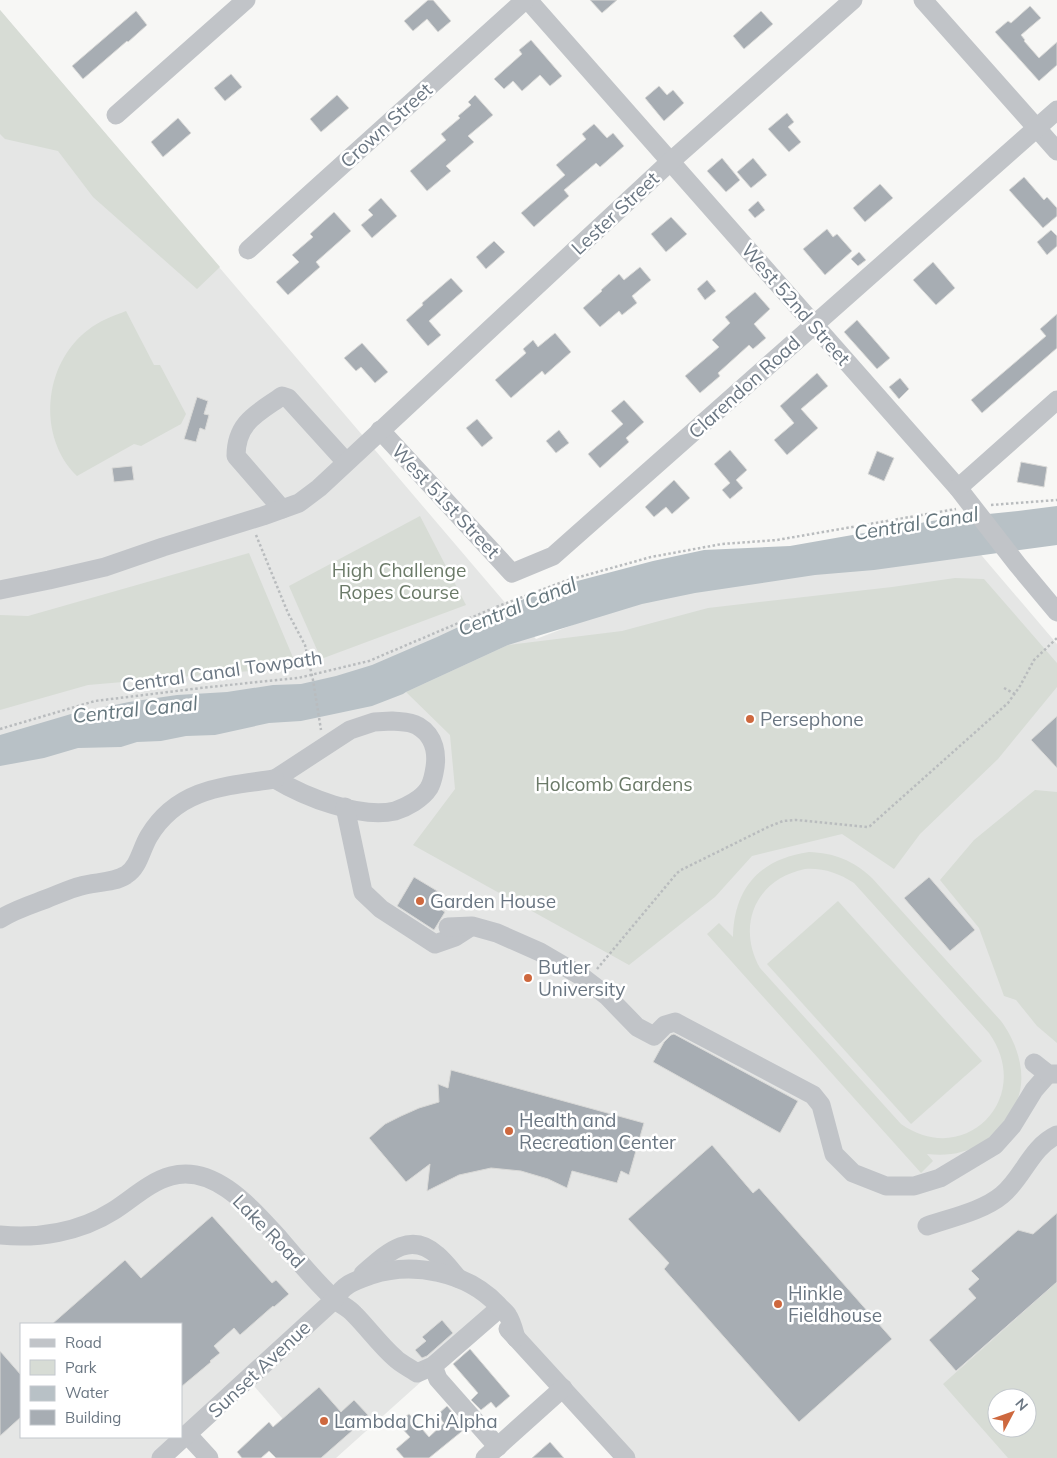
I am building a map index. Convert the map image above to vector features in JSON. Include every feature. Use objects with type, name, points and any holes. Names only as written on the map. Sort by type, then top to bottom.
[{"type":"street","points":[[116,115],[246,0]]},
{"type":"street","name":"West 52nd Street","points":[[526,0],[671,161],[958,488],[1057,612]]},
{"type":"street","name":"Crown Street","points":[[248,250],[526,0]]},
{"type":"street","name":"Lester Street","points":[[0,590],[105,566],[299,503],[319,488],[671,161],[853,0]]},
{"type":"street","points":[[923,0],[1057,151]]},
{"type":"street","name":"Clarendon Road","points":[[512,573],[553,556],[1057,110]]},
{"type":"street","points":[[282,509],[236,456],[236,446],[242,429],[251,418],[282,396],[288,398],[346,462]]},
{"type":"street","points":[[958,488],[1057,400]]},
{"type":"street","name":"West 51st Street","points":[[380,430],[512,573]]},
{"type":"street","points":[[0,919],[11,912],[79,886],[120,878],[126,875],[135,865],[146,840],[157,824],[168,812],[189,798],[211,789],[275,779],[339,736],[361,726],[374,722],[411,723],[426,731],[435,748],[435,768],[430,787],[411,804],[400,809],[382,813],[326,803],[275,779]]},
{"type":"street","points":[[345,807],[364,892],[381,909],[435,944],[455,937],[472,926]]},
{"type":"street","points":[[448,927],[472,926],[497,933],[540,952],[587,980],[607,996],[636,1027],[654,1036],[666,1025],[674,1022],[813,1095],[821,1105],[834,1154],[853,1173],[886,1186],[914,1186],[940,1178],[995,1145],[1012,1126],[1046,1071]]},
{"type":"street","points":[[927,1226],[984,1207],[1002,1196],[1018,1178],[1040,1147],[1057,1135]]},
{"type":"street","name":"Lake Road","points":[[0,1235],[50,1234],[72,1229],[112,1212],[162,1179],[178,1174],[195,1175],[213,1181],[236,1194],[252,1209],[334,1300],[352,1312],[396,1359],[417,1373],[433,1366]]},
{"type":"street","points":[[356,1280],[384,1256],[405,1244],[419,1244],[436,1253],[458,1278]]},
{"type":"street","name":"Sunset Avenue","points":[[161,1458],[334,1300],[341,1290],[356,1280],[384,1270],[405,1268],[436,1272],[458,1278],[480,1295]]},
{"type":"street","name":"Sunset Avenue","points":[[334,1300],[384,1281],[402,1278],[436,1280],[480,1295]]},
{"type":"street","points":[[480,1295],[516,1338],[626,1458]]},
{"type":"street","points":[[480,1295],[495,1302],[508,1316],[516,1338]]},
{"type":"street","points":[[494,1313],[433,1366],[438,1379],[492,1453],[563,1388]]},
{"type":"street","points":[[187,1434],[210,1458]]},
{"type":"path","name":"Central Canal Towpath","points":[[0,730],[95,701],[298,678],[369,661],[496,607],[564,581],[651,557],[722,544],[777,540],[975,509],[1057,500]]},
{"type":"path","points":[[249,520],[288,613],[304,645],[312,675],[320,724]]},
{"type":"path","points":[[587,980],[678,872],[783,821],[796,820],[868,827],[1008,703],[1034,660],[1057,638]]},
{"type":"path","points":[[1004,688],[1015,694]]},
{"type":"shaded area","name":"Butler University","points":[[0,10],[536,639],[638,600],[971,543],[1057,644],[1057,1458],[632,1458],[500,1311],[336,1458],[317,1458],[247,1378],[182,1436],[182,1323],[20,1323],[20,1438],[180,1438],[158,1458],[0,1458]]},
{"type":"green space","points":[[0,10],[220,267],[197,289],[93,197],[58,151],[5,139],[0,134]]},
{"type":"green space","points":[[126,311],[154,365],[160,365],[186,414],[181,424],[141,446],[134,444],[77,476],[64,460],[56,442],[51,422],[51,401],[54,381],[62,362],[73,344],[97,324]]},
{"type":"green space","name":"High Challenge Ropes Course","points":[[420,516],[466,605],[321,659],[289,586]]},
{"type":"green space","points":[[249,553],[297,667],[88,685],[0,710],[0,615],[28,616]]},
{"type":"green space","name":"Holcomb Gardens","points":[[955,578],[984,579],[1057,663],[1057,687],[998,759],[920,834],[894,869],[842,834],[752,856],[715,897],[629,965],[413,845],[455,789],[450,735],[406,692],[508,645],[622,631],[708,608]]},
{"type":"green space","points":[[1035,790],[1057,792],[1057,1043],[1037,1026],[1016,1000],[1004,996],[979,928],[940,880],[974,840]]},
{"type":"green space","points":[[809,852],[827,854],[858,866],[872,878],[1001,1021],[1017,1051],[1020,1062],[1021,1084],[1013,1109],[998,1131],[991,1137],[963,1152],[942,1155],[927,1154],[933,1161],[921,1173],[707,934],[719,923],[733,937],[738,904],[753,879],[777,861]],"holes":[[[805,869],[831,872],[854,883],[989,1033],[1001,1057],[1004,1081],[998,1102],[986,1120],[969,1132],[948,1138],[925,1136],[901,1124],[760,968],[753,952],[750,936],[751,920],[755,906],[763,893],[774,883],[788,874]]]},
{"type":"green space","points":[[838,901],[982,1061],[911,1124],[767,964]]},
{"type":"green space","points":[[1057,1282],[1057,1458],[1008,1458],[990,1438],[1037,1438],[1037,1388],[987,1388],[987,1434],[943,1384]]},
{"type":"water","name":"Central Canal","points":[[1057,506],[1057,545],[874,570],[815,575],[695,593],[642,604],[508,645],[403,694],[372,706],[301,721],[269,723],[215,735],[186,736],[161,741],[137,742],[121,747],[78,748],[44,758],[0,766],[0,735],[71,714],[129,702],[177,695],[301,684],[336,676],[372,665],[529,597],[566,584],[653,561],[704,550],[790,546],[949,518]]},
{"type":"building","points":[[428,0],[433,0],[451,21],[438,32],[427,19],[413,31],[404,21]]},
{"type":"building","points":[[590,0],[617,0],[602,13]]},
{"type":"building","points":[[1030,6],[1041,18],[1021,35],[1024,41],[1039,58],[1057,42],[1057,65],[1039,81],[995,32],[1008,21],[1011,23]]},
{"type":"building","points":[[136,11],[147,25],[83,79],[72,66]]},
{"type":"building","points":[[761,11],[773,24],[744,49],[733,36]]},
{"type":"building","points":[[531,40],[562,76],[550,86],[540,75],[522,91],[513,81],[504,89],[494,79],[522,54],[519,50]]},
{"type":"building","points":[[231,74],[242,87],[225,101],[214,88]]},
{"type":"building","points":[[659,86],[667,95],[673,90],[684,103],[664,121],[645,98]]},
{"type":"building","points":[[337,95],[349,108],[321,132],[310,119]]},
{"type":"building","points":[[475,95],[493,115],[468,136],[474,142],[446,166],[451,171],[427,191],[410,171],[446,140],[441,134],[460,118],[458,116],[471,105],[468,102]]},
{"type":"building","points":[[787,113],[794,122],[788,127],[801,142],[789,152],[768,129]]},
{"type":"building","points":[[178,118],[191,133],[163,157],[151,142]]},
{"type":"building","points":[[594,124],[607,138],[613,133],[624,146],[600,167],[596,163],[564,190],[569,196],[534,227],[521,213],[565,175],[556,165],[586,139],[582,134]]},
{"type":"building","points":[[722,158],[740,180],[726,192],[707,171]]},
{"type":"building","points":[[753,158],[767,175],[751,188],[737,172]]},
{"type":"building","points":[[1024,177],[1044,200],[1047,197],[1057,208],[1057,216],[1043,228],[1009,190]]},
{"type":"building","points":[[880,184],[893,198],[865,222],[853,208]]},
{"type":"building","points":[[381,198],[397,216],[372,238],[361,225],[373,215],[368,210]]},
{"type":"building","points":[[758,201],[765,210],[755,218],[748,210]]},
{"type":"building","points":[[334,212],[351,231],[316,262],[320,267],[288,295],[276,282],[299,262],[292,255],[313,237],[310,234]]},
{"type":"building","points":[[671,217],[687,234],[666,252],[651,234]]},
{"type":"building","points":[[827,229],[833,237],[837,234],[852,251],[825,275],[803,249]]},
{"type":"building","points":[[1051,230],[1057,236],[1057,246],[1047,255],[1037,242]]},
{"type":"building","points":[[494,241],[505,252],[486,269],[476,257]]},
{"type":"building","points":[[859,252],[866,260],[858,266],[851,259]]},
{"type":"building","points":[[933,262],[955,288],[936,305],[913,280]]},
{"type":"building","points":[[640,267],[651,280],[632,296],[637,303],[622,315],[619,311],[600,327],[583,308],[619,274],[624,280]]},
{"type":"building","points":[[451,278],[463,291],[429,321],[441,335],[428,346],[406,320],[423,305],[422,303]]},
{"type":"building","points":[[707,280],[716,291],[705,300],[697,289]]},
{"type":"building","points":[[755,292],[770,309],[754,324],[766,338],[753,349],[749,345],[718,373],[720,376],[700,393],[685,376],[719,347],[712,340],[730,323],[725,317]]},
{"type":"building","points":[[1057,314],[1057,348],[982,413],[971,400],[1046,336],[1040,329]]},
{"type":"building","points":[[857,320],[890,358],[877,369],[844,332]]},
{"type":"building","points":[[555,333],[571,352],[545,375],[542,371],[511,398],[495,380],[526,353],[523,349],[533,340],[538,347]]},
{"type":"building","points":[[362,343],[388,372],[375,383],[361,367],[356,371],[344,358]]},
{"type":"building","points":[[817,373],[828,386],[801,409],[818,428],[787,455],[774,440],[794,423],[780,406]]},
{"type":"building","points":[[900,378],[909,389],[899,399],[889,387]]},
{"type":"building","points":[[197,397],[208,401],[204,414],[209,415],[205,430],[200,428],[196,442],[184,439]]},
{"type":"building","points":[[624,400],[644,422],[626,438],[629,442],[600,468],[588,454],[623,424],[611,411]]},
{"type":"building","points":[[477,419],[493,438],[482,447],[466,428]]},
{"type":"building","points":[[559,430],[569,443],[556,453],[546,441]]},
{"type":"building","points":[[730,450],[747,470],[736,480],[743,488],[730,499],[722,490],[730,483],[714,464]]},
{"type":"building","points":[[877,451],[894,458],[884,481],[868,474]]},
{"type":"building","points":[[1021,462],[1047,467],[1044,487],[1017,482]]},
{"type":"building","points":[[132,466],[134,480],[114,482],[112,468]]},
{"type":"building","points":[[674,480],[690,498],[672,514],[666,507],[654,517],[645,507]]},
{"type":"building","points":[[1057,716],[1057,768],[1031,740]]},
{"type":"building","name":"Garden House","points":[[414,877],[444,895],[437,907],[445,912],[434,930],[397,906]]},
{"type":"building","points":[[929,877],[975,930],[950,951],[904,898]]},
{"type":"building","points":[[674,1034],[798,1101],[780,1133],[653,1062],[664,1042]]},
{"type":"building","name":"Health and Recreation Center","points":[[451,1070],[644,1123],[629,1175],[621,1171],[617,1183],[572,1171],[567,1188],[548,1179],[521,1171],[491,1168],[459,1175],[427,1191],[430,1164],[406,1182],[369,1138],[385,1124],[419,1108],[439,1102],[438,1084],[448,1088]]},
{"type":"building","name":"Hinkle Fieldhouse","points":[[712,1145],[753,1193],[759,1188],[892,1339],[799,1422],[664,1269],[669,1263],[628,1219]]},
{"type":"building","points":[[1057,1213],[1057,1282],[956,1371],[929,1340],[976,1298],[968,1289],[979,1279],[971,1271],[1018,1230],[1033,1234]]},
{"type":"building","points":[[212,1216],[272,1283],[276,1280],[289,1294],[240,1335],[234,1328],[214,1346],[220,1353],[182,1386],[182,1323],[53,1323],[125,1260],[141,1278]]},
{"type":"building","points":[[442,1320],[453,1333],[427,1356],[422,1358],[415,1350],[426,1341],[422,1337]]},
{"type":"building","points":[[470,1349],[510,1396],[496,1408],[491,1402],[481,1410],[471,1400],[478,1393],[453,1364]]},
{"type":"building","points":[[0,1351],[20,1374],[20,1418],[0,1436]]},
{"type":"building","points":[[319,1387],[341,1412],[354,1400],[369,1416],[321,1458],[276,1458],[269,1451],[261,1458],[242,1458],[237,1452],[269,1422],[273,1427]]},
{"type":"building","points":[[447,1406],[466,1428],[429,1458],[404,1458],[396,1449],[410,1437],[397,1423],[409,1414],[429,1437],[444,1423],[437,1415]]},
{"type":"building","points":[[550,1442],[564,1458],[532,1458]]},
{"type":"place","name":"Persephone","points":[[750,719]]},
{"type":"place","name":"Garden House","points":[[420,901]]},
{"type":"place","name":"Butler University","points":[[528,978]]},
{"type":"place","name":"Health and Recreation Center","points":[[509,1131]]},
{"type":"place","name":"Hinkle Fieldhouse","points":[[778,1304]]},
{"type":"place","name":"Lambda Chi Alpha","points":[[324,1421]]}]
